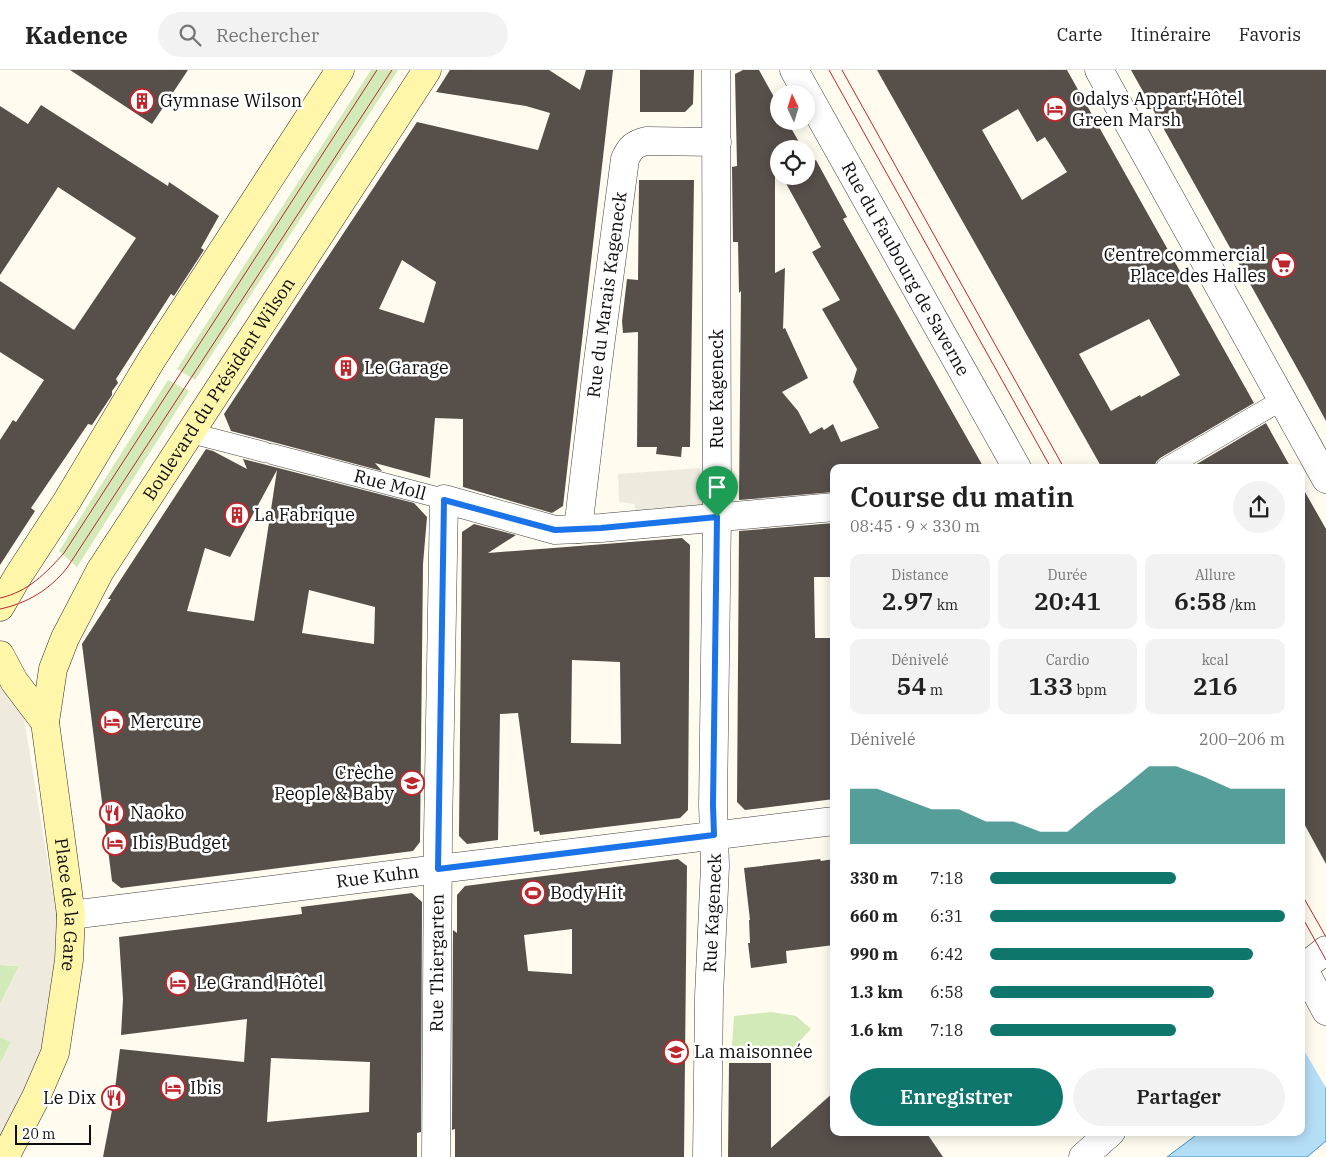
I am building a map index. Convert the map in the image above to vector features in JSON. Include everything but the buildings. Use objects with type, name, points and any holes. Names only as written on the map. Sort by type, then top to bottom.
[{"type":"main road","points":[[2,602],[67,501],[152,359],[340,70]]},
{"type":"main road","name":"Boulevard du Président Wilson","points":[[45,722],[53,669],[65,638],[104,565],[427,70]]},
{"type":"main road","name":"Place de la Gare","points":[[0,655],[14,680],[45,722],[71,916],[69,960],[55,1053],[36,1097],[5,1157]]},
{"type":"street","name":"Rue Kageneck","points":[[707,1157],[709,1005],[715,866],[713,805],[717,517],[716,70]]},
{"type":"street","name":"Rue du Faubourg de Saverne","points":[[794,70],[1015,464]]},
{"type":"street","points":[[1099,70],[1326,479]]},
{"type":"street","name":"Rue du Marais Kageneck","points":[[578,529],[625,159],[630,149],[637,143],[646,141],[716,142]]},
{"type":"street","points":[[1173,464],[1282,400]]},
{"type":"street","name":"Rue Moll","points":[[191,433],[555,530],[830,507]]},
{"type":"street","name":"Rue Thiergarten","points":[[436,1157],[438,869],[444,500]]},
{"type":"street","name":"Rue Kuhn","points":[[71,916],[830,821]]},
{"type":"street","points":[[1305,966],[1326,950]]},
{"type":"street","points":[[1305,973],[1324,1008]]},
{"type":"street","points":[[1083,1157],[1107,1136]]},
{"type":"green space","points":[[371,70],[398,70],[195,380],[177,369]]},
{"type":"green space","points":[[168,380],[189,391],[77,567],[59,551]]},
{"type":"green space","points":[[0,965],[19,966],[0,1004]]},
{"type":"green space","points":[[772,1012],[796,1016],[811,1029],[793,1048],[732,1046],[734,1016]]},
{"type":"green space","points":[[0,1037],[11,1042],[1,1064],[0,1063]]},
{"type":"shaded area","points":[[700,468],[703,508],[636,511],[634,504],[619,502],[618,474]]},
{"type":"shaded area","points":[[0,687],[22,709],[59,930],[57,959],[43,1050],[0,1142],[0,1063],[11,1042],[0,1037],[0,1004],[19,966],[0,965]]},
{"type":"water","points":[[1326,1021],[1326,1141],[1307,1157],[1167,1157],[1195,1136],[1305,1136],[1305,1034]]},
{"type":"pier","points":[[1326,1019],[1326,1088],[1305,1052],[1305,1031]]},
{"type":"tram line","points":[[0,598],[19,591],[36,581],[64,553],[377,70]]},
{"type":"tram line","points":[[0,609],[29,599],[53,583],[67,568],[392,70]]},
{"type":"tram line","points":[[829,70],[1049,464]]},
{"type":"tram line","points":[[842,70],[1062,464]]},
{"type":"tram line","points":[[1305,900],[1326,937]]},
{"type":"tram line","points":[[1305,922],[1326,960]]},
{"type":"place","name":"Gymnase Wilson","points":[[142,101]]},
{"type":"place","name":"Odalys Appart'Hôtel Green Marsh","points":[[1055,109]]},
{"type":"place","name":"Centre commercial Place des Halles","points":[[1283,265]]},
{"type":"place","name":"Le Garage","points":[[346,368]]},
{"type":"place","name":"La Fabrique","points":[[237,515]]},
{"type":"place","name":"Mercure","points":[[112,722]]},
{"type":"place","name":"Crèche People & Baby","points":[[412,783]]},
{"type":"place","name":"Naoko","points":[[112,813]]},
{"type":"place","name":"Ibis Budget","points":[[115,843]]},
{"type":"place","name":"Body Hit","points":[[533,893]]},
{"type":"place","name":"Le Grand Hôtel","points":[[178,983]]},
{"type":"place","name":"La maisonnée","points":[[676,1052]]},
{"type":"place","name":"Ibis","points":[[173,1088]]},
{"type":"place","name":"Le Dix","points":[[114,1098]]},
{"type":"route","points":[[444,500],[555,530],[601,528],[717,517],[714,835],[438,869],[444,500]]}]
